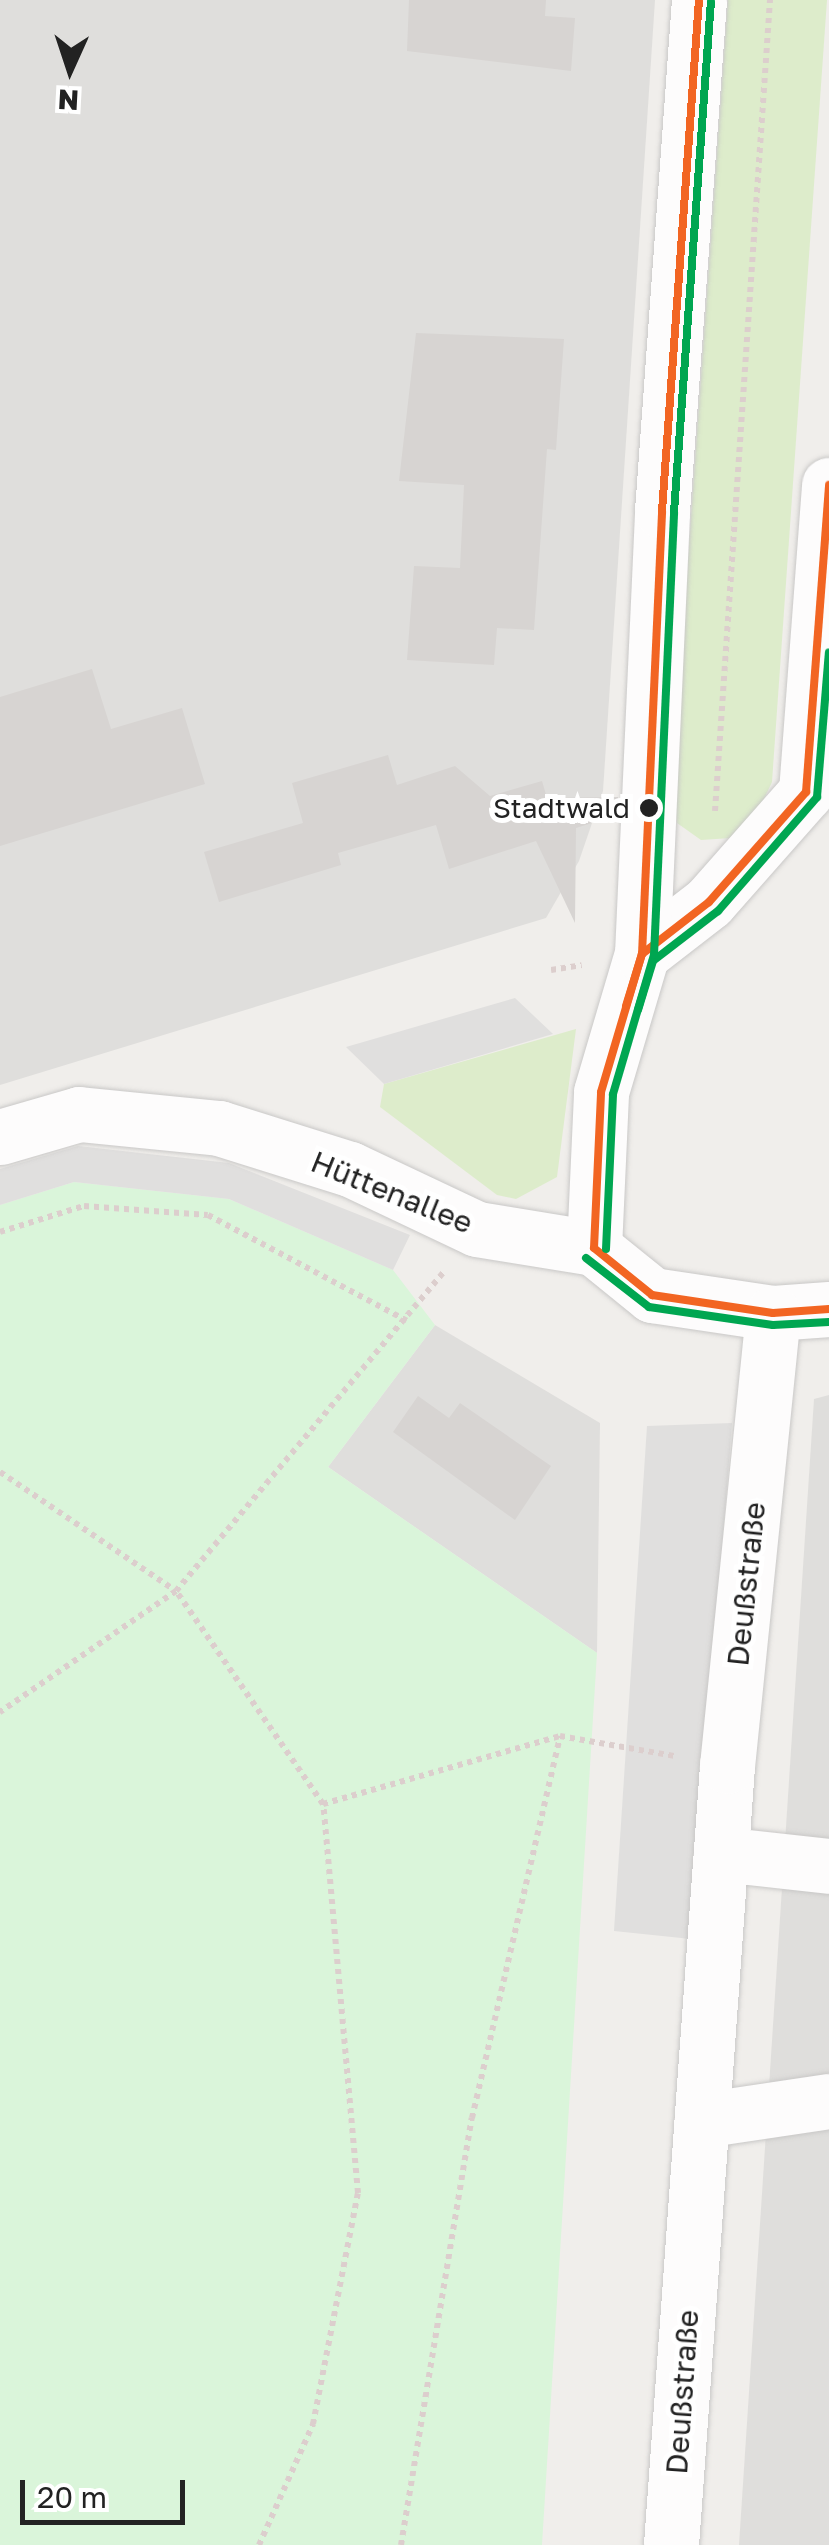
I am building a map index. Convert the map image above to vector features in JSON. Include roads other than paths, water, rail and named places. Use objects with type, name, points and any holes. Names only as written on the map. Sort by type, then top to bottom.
[{"type":"street","points":[[594,1248],[601,1092],[642,954],[662,511],[699,0]]},
{"type":"street","points":[[642,954],[709,902],[806,792],[829,485]]},
{"type":"street","name":"Hüttenallee","points":[[0,1137],[79,1114],[219,1128],[350,1170],[477,1229],[594,1248],[652,1295],[773,1313],[829,1309]]},
{"type":"street","name":"Deußstraße","points":[[671,2545],[727,1766],[773,1313]]},
{"type":"street","points":[[720,1854],[829,1866]]},
{"type":"street","points":[[702,2120],[829,2101]]},
{"type":"place","name":"Stadtwald","points":[[649,808]]}]
